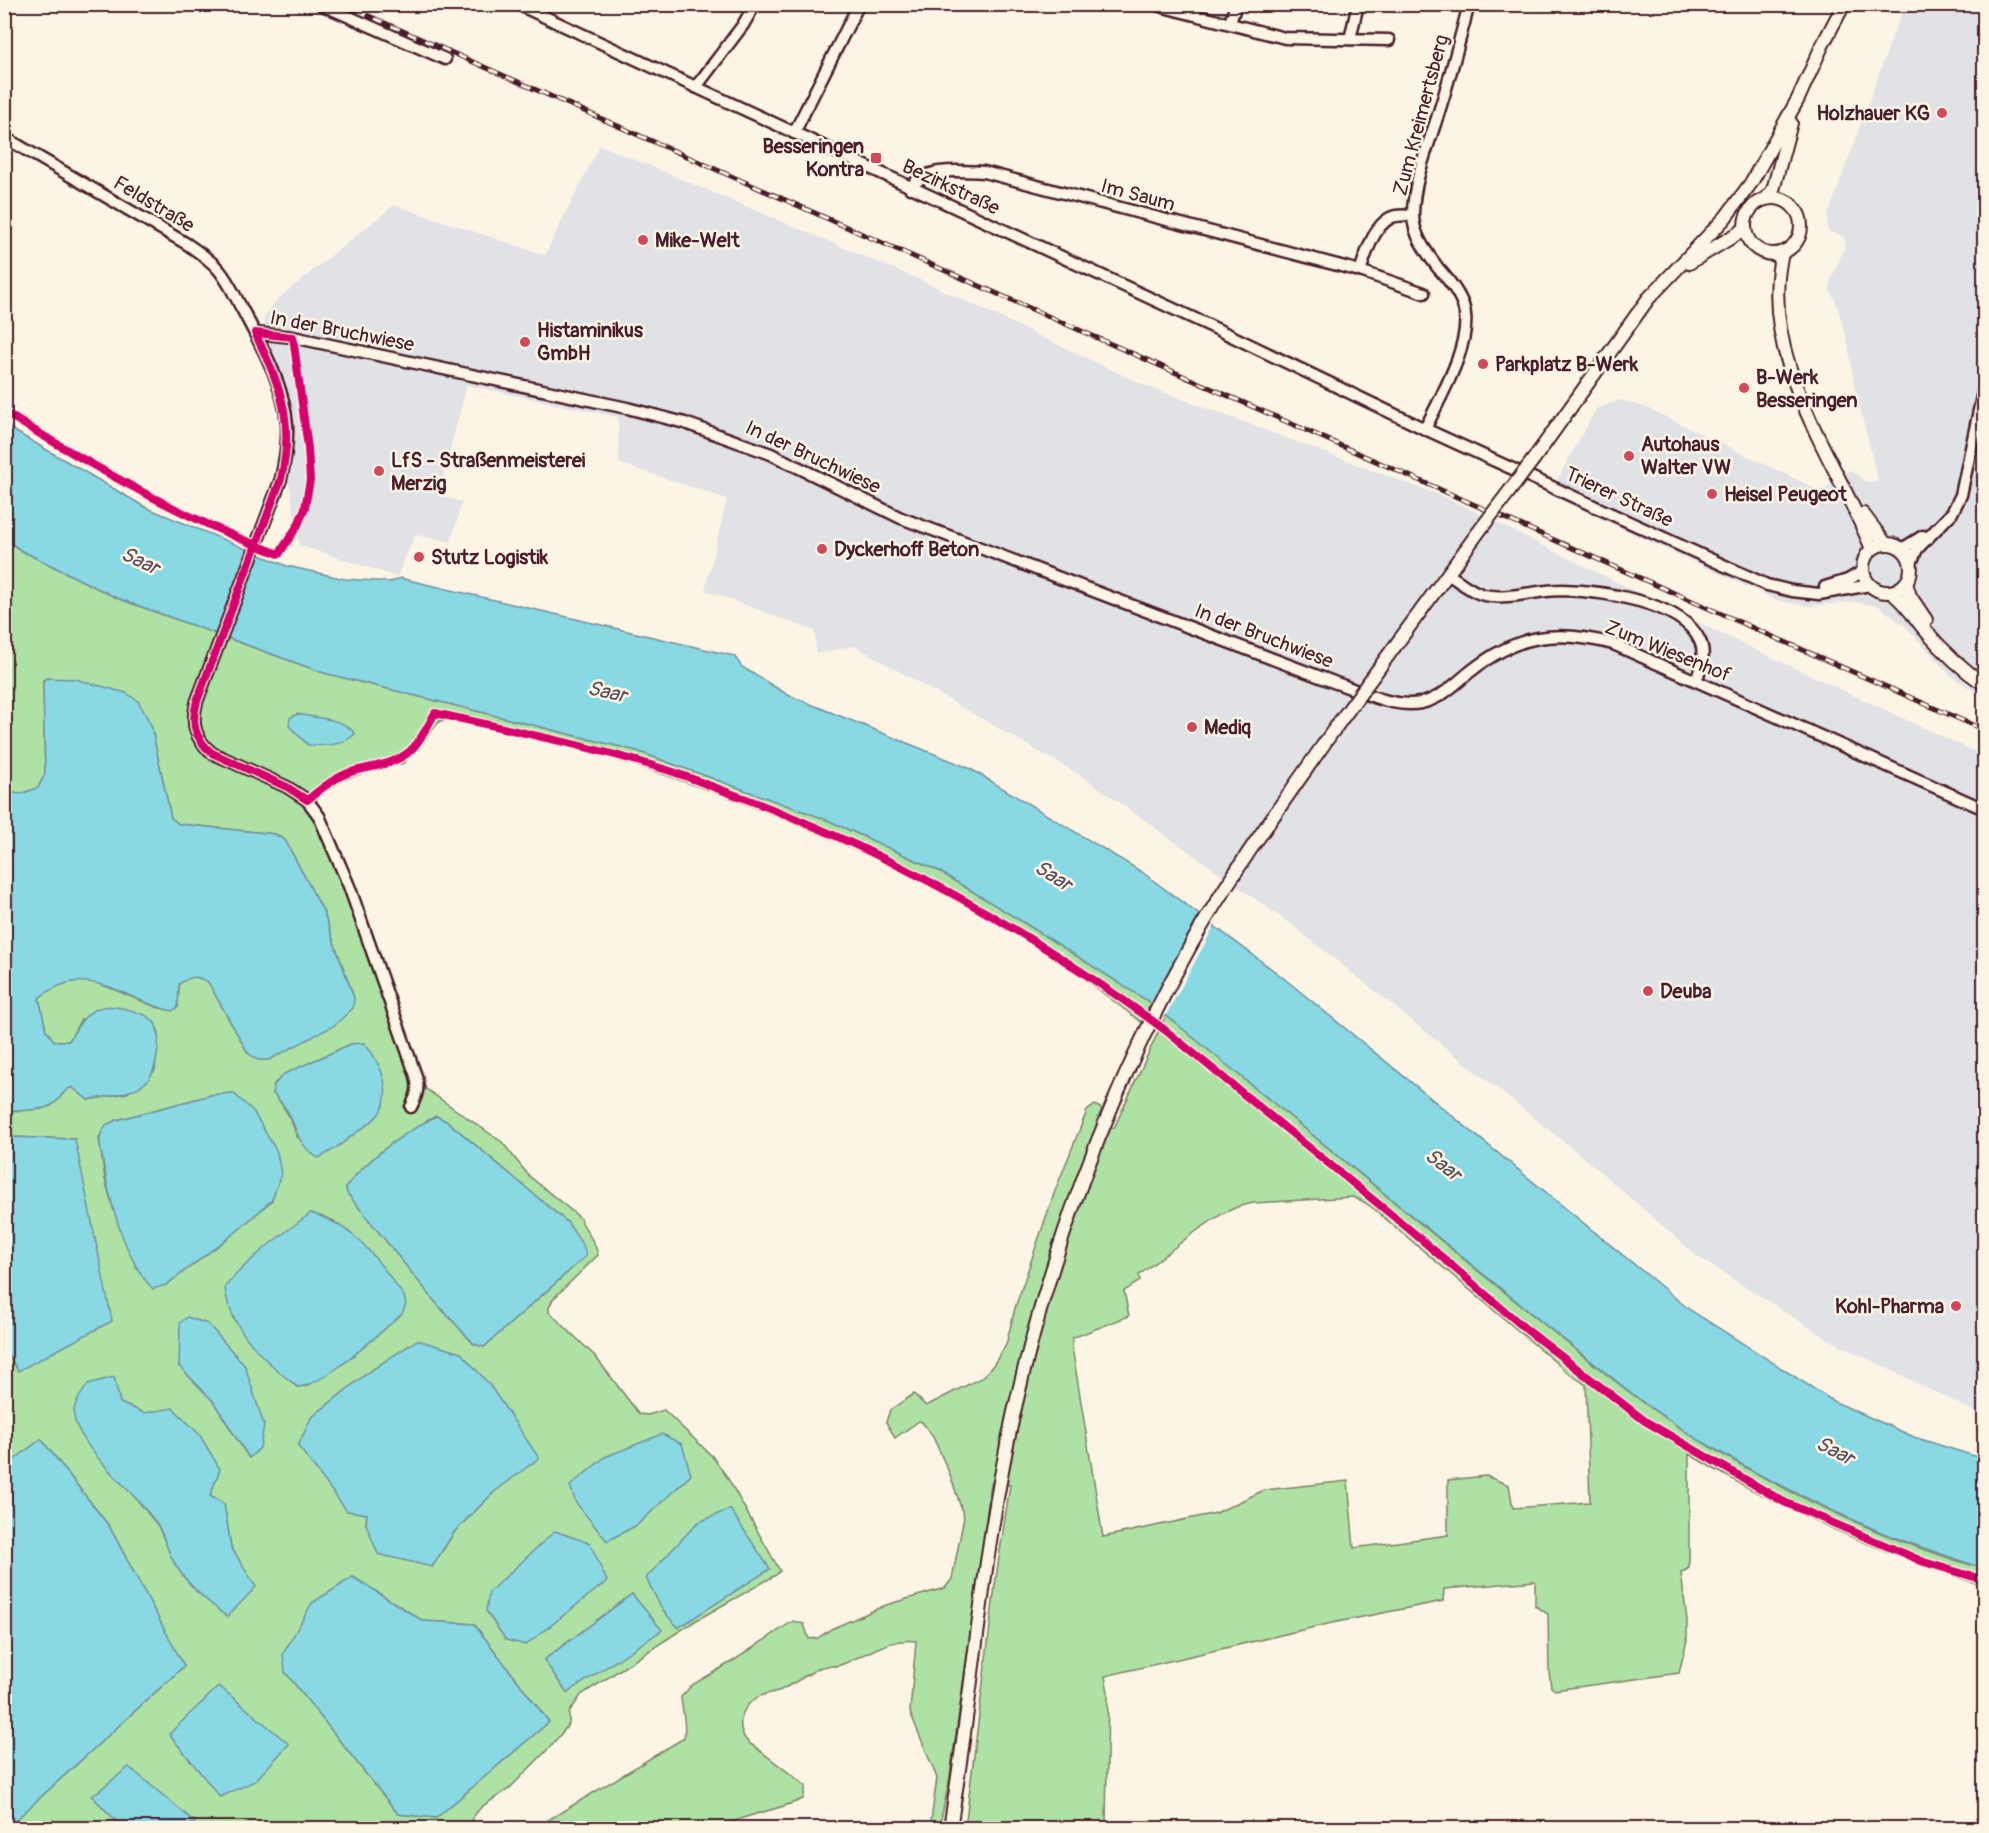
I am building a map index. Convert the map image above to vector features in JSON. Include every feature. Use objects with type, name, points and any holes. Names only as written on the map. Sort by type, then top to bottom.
[{"type":"main road","points":[[950,1828],[999,1484],[1035,1326],[1073,1205],[1136,1052],[1192,942],[1265,828],[1398,642],[1658,289],[1736,204],[1763,163],[1798,99],[1844,4]]},
{"type":"main road","points":[[1766,199],[1773,190],[1798,99]]},
{"type":"main road","points":[[1785,146],[1782,194],[1798,213],[1801,231],[1793,247],[1782,254],[1766,254],[1754,248],[1746,234],[1749,211],[1766,199],[1776,198],[1786,201]]},
{"type":"main road","points":[[1658,289],[1686,265],[1710,250],[1746,234]]},
{"type":"main road","points":[[1766,254],[1776,288]]},
{"type":"main road","points":[[1782,254],[1776,274],[1780,326],[1797,389],[1819,441],[1872,549]]},
{"type":"main road","points":[[1843,486],[1885,543],[1902,549],[1911,563],[1906,583],[1891,592]]},
{"type":"main road","points":[[1885,543],[1872,549],[1864,559],[1863,571],[1870,585],[1876,589],[1891,592],[1905,603],[1948,656],[1984,684]]},
{"type":"main road","points":[[1906,583],[1911,596],[1961,667]]},
{"type":"street","points":[[320,4],[445,58]]},
{"type":"street","name":"Bezirkstraße","points":[[517,4],[1425,429]]},
{"type":"street","points":[[696,87],[743,25],[755,4]]},
{"type":"street","points":[[794,133],[859,4]]},
{"type":"street","points":[[1152,4],[1285,38],[1389,40]]},
{"type":"street","points":[[1230,23],[1236,4]]},
{"type":"street","points":[[1350,39],[1358,4]]},
{"type":"street","name":"Zum Kreimertsberg","points":[[1425,429],[1456,361],[1465,332],[1466,318],[1458,293],[1430,258],[1420,241],[1413,216],[1424,159],[1453,67],[1469,4]]},
{"type":"street","name":"Feldstraße","points":[[4,137],[208,259],[225,278],[255,333],[279,389],[286,423],[286,456],[280,479],[197,701],[193,717],[194,730],[204,747],[212,753],[287,787],[307,800],[319,816],[349,886],[416,1076],[419,1086],[411,1107]]},
{"type":"street","name":"Im Saum","points":[[910,188],[915,181],[925,175],[943,171],[984,172],[1359,271],[1424,293]]},
{"type":"street","points":[[1359,271],[1378,230],[1385,222],[1390,217],[1413,216]]},
{"type":"street","name":"In der Bruchwiese","points":[[255,333],[293,337],[601,402],[713,432],[781,458],[901,518],[1336,683]]},
{"type":"street","points":[[1911,563],[1917,549],[1952,513],[1961,495],[1984,387]]},
{"type":"street","name":"Trierer Straße","points":[[1425,429],[1767,585],[1819,594],[1870,585]]},
{"type":"street","points":[[1902,549],[1936,528]]},
{"type":"street","name":"Trierer Straße","points":[[1798,591],[1837,584],[1863,571]]},
{"type":"street","points":[[1448,574],[1473,591],[1483,594],[1498,596],[1560,590],[1584,591],[1632,600],[1667,612],[1682,620],[1701,642],[1701,667],[1696,681]]},
{"type":"street","name":"Zum Wiesenhof","points":[[1336,683],[1395,703],[1420,703],[1437,698],[1493,654],[1515,644],[1558,636],[1586,637],[1613,644],[1984,809]]},
{"type":"shaded area","points":[[1906,5],[1984,5],[1984,698],[1950,675],[1905,626],[1879,606],[1854,602],[1807,606],[1776,600],[1549,495],[1596,409],[1620,400],[1647,408],[1821,491],[1850,470],[1865,481],[1874,483],[1878,480],[1854,384],[1848,343],[1836,302],[1830,290],[1831,279],[1844,249],[1845,241],[1843,236],[1827,229],[1828,215],[1894,32]]},
{"type":"shaded area","points":[[600,145],[925,282],[1144,385],[1447,498],[1728,637],[1984,756],[1984,1414],[1975,1412],[1826,1338],[1698,1257],[1588,1161],[1292,925],[1085,778],[855,646],[816,654],[815,631],[705,590],[727,499],[619,463],[618,417],[467,385],[438,495],[462,502],[451,542],[415,535],[397,577],[299,545],[263,318],[279,298],[394,205],[545,255]]},
{"type":"green space","points":[[4,539],[22,551],[117,598],[324,673],[637,751],[825,819],[937,870],[1151,1003],[1141,1022],[1089,982],[1035,945],[947,895],[856,850],[763,811],[668,776],[559,745],[448,720],[440,721],[404,763],[341,781],[318,796],[316,802],[329,825],[358,896],[426,1089],[502,1142],[529,1176],[579,1217],[595,1245],[598,1255],[553,1299],[549,1312],[595,1356],[639,1414],[648,1415],[664,1410],[712,1456],[727,1477],[780,1571],[695,1621],[581,1695],[569,1713],[569,1724],[552,1745],[509,1789],[481,1807],[465,1828],[187,1828],[195,1822],[92,1796],[123,1828],[58,1828],[53,1824],[49,1828],[7,1828],[184,1666],[109,1526],[41,1439],[5,1467],[5,1349],[18,1370],[75,1139],[5,1137],[5,1111],[35,1110],[47,1107],[72,1087],[88,1100],[127,1093],[145,1082],[155,1070],[159,1033],[154,1022],[81,1019],[69,1041],[54,1041],[46,1030],[39,998],[52,987],[74,981],[93,981],[159,1008],[178,1007],[179,984],[190,978],[200,978],[208,982],[248,1053],[354,998],[323,911],[285,840],[275,834],[179,824],[171,818],[151,725],[43,680],[45,774],[38,788],[20,794],[9,792],[4,786]],"holes":[[[351,1044],[297,1138],[288,1114],[273,1093],[274,1084],[285,1074]],[[233,1093],[272,1200],[236,1232],[166,1285],[114,1211],[105,1179],[99,1138],[106,1125],[211,1095]],[[436,1116],[448,1122],[568,1223],[586,1256],[484,1347],[474,1344],[437,1304],[347,1193],[346,1187]],[[311,1213],[334,1221],[401,1314],[351,1357],[307,1386],[297,1387],[259,1352],[233,1318]],[[417,1341],[493,1493],[455,1531],[432,1567],[366,1524],[367,1514],[311,1418],[370,1371]],[[181,1346],[249,1458],[213,1401],[179,1366]],[[114,1377],[120,1403],[144,1413],[210,1496],[224,1504],[231,1547],[255,1587],[227,1616],[197,1592],[175,1564],[158,1526],[127,1487]],[[691,1475],[637,1525],[607,1541]],[[353,1577],[423,1621],[474,1624],[549,1722],[436,1818],[398,1814],[285,1672]],[[632,1594],[661,1630],[567,1693],[544,1660]]]},
{"type":"green space","points":[[1166,1015],[1583,1356],[1681,1429],[1764,1478],[1807,1500],[1896,1539],[1984,1569],[1984,1586],[1870,1545],[1833,1529],[1760,1494],[1689,1454],[1689,1568],[1681,1573],[1687,1640],[1679,1673],[1555,1690],[1551,1687],[1549,1672],[1548,1614],[1535,1606],[1535,1581],[1444,1589],[1443,1601],[1332,1623],[1105,1676],[1108,1692],[1106,1828],[965,1828],[1010,1485],[991,1483],[949,1783],[939,1828],[930,1828],[937,1778],[910,1712],[916,1641],[906,1640],[887,1644],[840,1665],[820,1668],[781,1690],[758,1697],[745,1710],[741,1723],[744,1737],[806,1786],[803,1799],[739,1819],[719,1828],[535,1828],[684,1738],[685,1723],[681,1697],[692,1685],[793,1621],[804,1624],[809,1639],[818,1638],[831,1629],[886,1605],[945,1588],[952,1579],[964,1517],[951,1477],[933,1437],[919,1421],[895,1438],[886,1422],[890,1410],[914,1394],[926,1406],[983,1377],[994,1364],[1006,1345],[1015,1308],[1055,1191],[1087,1111],[1095,1105],[1102,1109],[1096,1122],[1114,1128]],"holes":[[[1352,1197],[1364,1202],[1567,1372],[1586,1385],[1590,1502],[1513,1508],[1509,1485],[1486,1476],[1448,1480],[1448,1535],[1354,1548],[1348,1481],[1264,1490],[1216,1513],[1103,1537],[1072,1338],[1129,1316],[1124,1291],[1140,1281],[1139,1275],[1192,1234],[1237,1207],[1253,1203]]]},
{"type":"water","name":"Saar","points":[[4,425],[145,507],[287,566],[345,579],[391,582],[400,578],[734,656],[742,667],[788,695],[969,768],[1142,872],[1281,976],[1690,1310],[1833,1401],[1914,1437],[1984,1459],[1984,1569],[1890,1536],[1829,1509],[1760,1475],[1694,1437],[1644,1403],[1548,1327],[1151,1003],[937,870],[825,819],[637,751],[324,673],[117,598],[22,551],[5,539]]},
{"type":"water","points":[[46,678],[75,679],[126,693],[138,701],[151,725],[171,818],[179,824],[275,834],[285,840],[323,911],[354,998],[353,1008],[335,1025],[269,1060],[258,1060],[248,1053],[208,982],[204,980],[193,977],[179,984],[178,1007],[172,1011],[105,986],[89,982],[73,982],[57,987],[39,998],[46,1030],[54,1041],[69,1041],[86,1016],[100,1008],[118,1007],[144,1014],[154,1022],[157,1028],[158,1044],[153,1071],[145,1083],[139,1087],[118,1094],[88,1100],[72,1087],[65,1091],[55,1103],[47,1107],[35,1110],[5,1111],[5,786],[9,792],[20,794],[38,788],[45,774],[43,681]]},
{"type":"water","points":[[297,714],[337,722],[355,734],[345,741],[333,744],[308,745],[289,726],[290,718]]},
{"type":"water","points":[[364,1043],[380,1068],[385,1087],[383,1106],[371,1122],[334,1150],[318,1158],[302,1142],[288,1112],[273,1093],[274,1085],[284,1074],[351,1044]]},
{"type":"water","points":[[233,1093],[253,1111],[277,1152],[281,1174],[272,1200],[236,1232],[166,1285],[153,1289],[134,1261],[119,1226],[105,1172],[100,1145],[101,1135],[106,1125],[117,1120],[211,1095]]},
{"type":"water","points":[[436,1116],[448,1122],[568,1223],[584,1247],[586,1256],[484,1347],[474,1344],[437,1304],[347,1193],[346,1187],[376,1156],[399,1138]]},
{"type":"water","points":[[5,1137],[75,1139],[112,1321],[18,1371],[5,1349]]},
{"type":"water","points":[[311,1213],[341,1226],[354,1235],[385,1270],[404,1296],[406,1304],[402,1314],[352,1357],[323,1377],[298,1387],[262,1356],[241,1330],[233,1317],[225,1287],[234,1276],[277,1238]]},
{"type":"water","points":[[187,1317],[208,1324],[245,1366],[264,1425],[260,1448],[249,1458],[213,1401],[179,1366],[180,1323]]},
{"type":"water","points":[[417,1340],[461,1353],[489,1384],[539,1458],[493,1493],[455,1531],[432,1567],[378,1554],[366,1524],[367,1514],[347,1511],[298,1446],[311,1418],[370,1371]]},
{"type":"water","points":[[114,1377],[120,1403],[144,1413],[173,1408],[199,1434],[220,1469],[210,1496],[224,1504],[231,1547],[256,1587],[227,1617],[205,1599],[180,1572],[158,1526],[149,1513],[91,1449],[75,1421],[75,1406],[88,1384]]},
{"type":"water","points":[[662,1434],[682,1444],[691,1475],[637,1525],[607,1541],[576,1503],[570,1486],[605,1457]]},
{"type":"water","points":[[41,1439],[109,1526],[184,1666],[5,1828],[5,1467]]},
{"type":"water","points":[[730,1509],[770,1569],[678,1628],[662,1609],[646,1578],[697,1523]]},
{"type":"water","points":[[555,1531],[590,1543],[607,1581],[526,1645],[506,1640],[486,1611],[489,1592]]},
{"type":"water","points":[[353,1577],[423,1621],[474,1624],[549,1722],[436,1818],[398,1814],[285,1672],[283,1654],[312,1603]]},
{"type":"water","points":[[632,1594],[662,1630],[567,1693],[544,1660]]},
{"type":"water","points":[[219,1686],[289,1744],[255,1781],[220,1797],[169,1734]]},
{"type":"water","points":[[129,1767],[195,1822],[187,1828],[123,1828],[92,1796]]},
{"type":"pier","points":[[1201,912],[1216,923],[1165,1017],[1149,1006]]},
{"type":"railway","points":[[342,4],[1984,730]]},
{"type":"cycle path","points":[[4,412],[138,490],[207,524],[243,540],[279,554],[298,525],[305,508],[310,480],[293,337],[255,333],[272,370],[283,404],[286,421],[285,458],[281,479],[197,701],[194,716],[196,730],[201,742],[212,753],[287,787],[307,800],[341,776],[404,756],[418,743],[435,713],[522,732],[664,769],[797,819],[853,844],[907,870],[1013,929],[1115,994],[1165,1030],[1409,1229],[1527,1330],[1645,1421],[1784,1502],[1924,1562],[1984,1580]]},
{"type":"place","name":"Holzhauer KG","points":[[1942,113]]},
{"type":"place","name":"Besseringen Kontra","points":[[876,158]]},
{"type":"place","name":"Mike-Welt","points":[[643,240]]},
{"type":"place","name":"Histaminikus GmbH","points":[[525,342]]},
{"type":"place","name":"Parkplatz B-Werk","points":[[1483,364]]},
{"type":"place","name":"B-Werk Besseringen","points":[[1744,388]]},
{"type":"place","name":"Autohaus Walter VW","points":[[1629,456]]},
{"type":"place","name":"LfS - Straßenmeisterei Merzig","points":[[379,471]]},
{"type":"place","name":"Heisel Peugeot","points":[[1712,494]]},
{"type":"place","name":"Dyckerhoff Beton","points":[[822,549]]},
{"type":"place","name":"Stutz Logistik","points":[[419,557]]},
{"type":"place","name":"Mediq","points":[[1192,727]]},
{"type":"place","name":"Deuba","points":[[1648,991]]},
{"type":"place","name":"Kohl-Pharma","points":[[1956,1306]]}]
